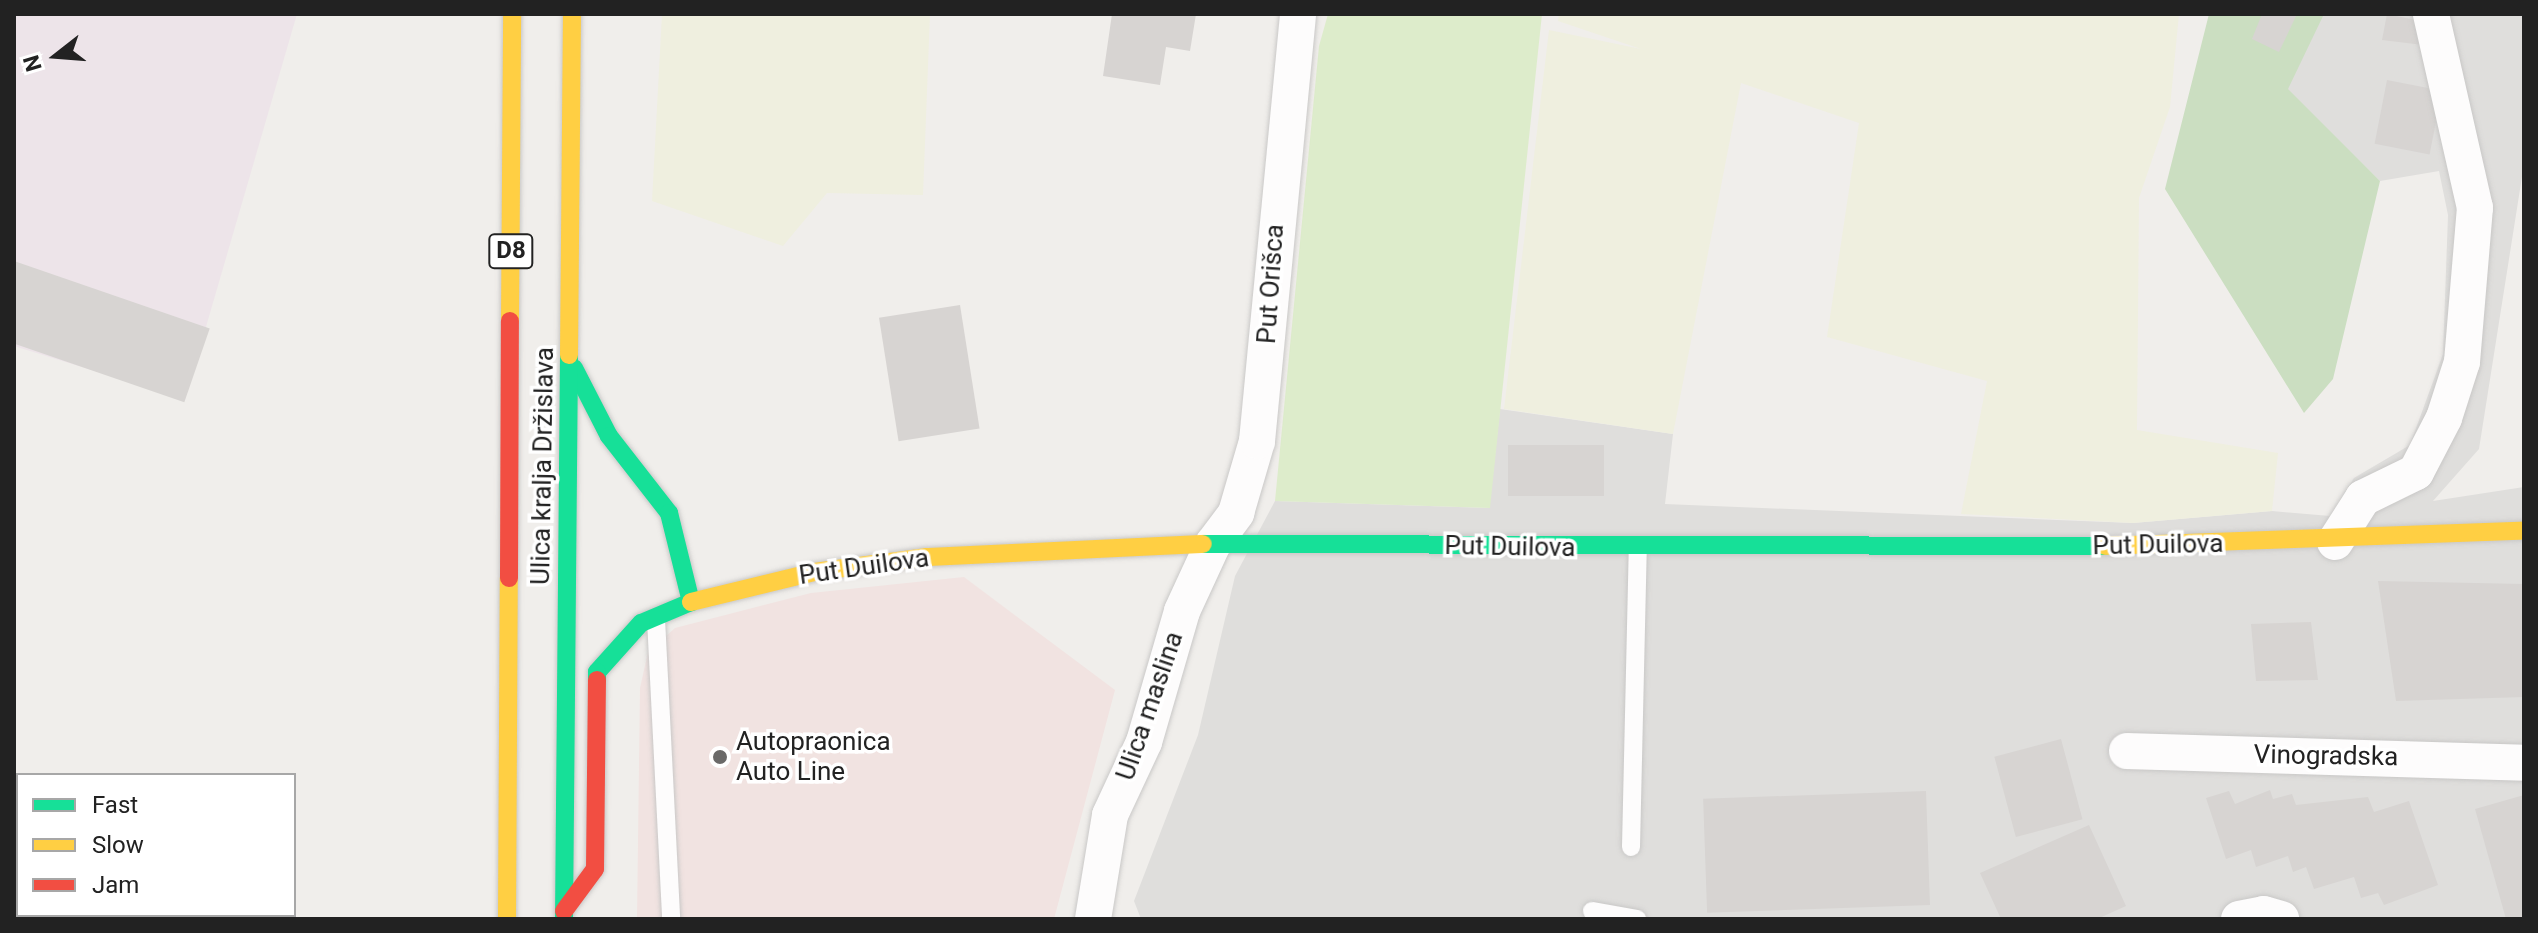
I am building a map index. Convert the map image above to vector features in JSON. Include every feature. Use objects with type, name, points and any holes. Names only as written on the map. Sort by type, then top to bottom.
[{"type":"main road","name":"Ulica kralja Držislava","points":[[507,919],[512,14]]},
{"type":"main road","name":"Ulica kralja Držislava","points":[[564,915],[572,14]]},
{"type":"main road","points":[[570,356],[601,423],[669,513],[691,602]]},
{"type":"main road","name":"Put Duilova","points":[[657,613],[814,572],[927,557],[1213,544],[1638,548],[2335,542],[2524,531]]},
{"type":"main road","points":[[564,915],[595,869],[597,672],[616,645],[657,613]]},
{"type":"street","name":"Put Orišca","points":[[1213,544],[1236,513],[1257,441],[1298,14]]},
{"type":"street","points":[[2335,542],[2363,498],[2416,472],[2444,418],[2462,362],[2475,208],[2431,14]]},
{"type":"street","name":"Ulica maslina","points":[[1093,919],[1110,815],[1144,742],[1182,611],[1213,544]]},
{"type":"street","name":"Vinogradska","points":[[2127,751],[2524,763]]},
{"type":"street","points":[[2239,919],[2264,914],[2281,919]]},
{"type":"lane","points":[[1631,847],[1638,548]]},
{"type":"lane","points":[[657,613],[671,919]]},
{"type":"lane","points":[[1592,911],[1637,919]]},
{"type":"shaded area","points":[[14,14],[297,14],[185,399],[14,346]]},
{"type":"shaded area","points":[[2209,14],[2524,14],[2524,164],[2479,449],[2433,501],[2524,487],[2524,919],[1141,919],[1134,901],[1198,735],[1235,576],[1275,501],[1489,508],[1500,409],[1673,434],[1665,504],[2133,523],[2272,511],[2330,516],[2354,478],[2410,445],[2443,354],[2448,215],[2439,171],[2380,181]]},
{"type":"shaded area","points":[[964,577],[1115,690],[1054,919],[637,919],[640,688],[648,652],[675,628],[811,593]]},
{"type":"green space","points":[[662,14],[930,14],[923,195],[827,193],[783,246],[652,201]]},
{"type":"green space","points":[[1328,14],[1542,14],[1490,508],[1275,501],[1319,46]]},
{"type":"green space","points":[[1559,14],[2179,14],[2170,107],[2139,198],[2137,430],[2278,453],[2272,511],[2133,523],[1961,514],[1987,381],[1827,337],[1859,123],[1741,83],[1673,434],[1504,409],[1549,30],[1641,49],[1558,21]]},
{"type":"green space","points":[[2209,14],[2324,14],[2288,89],[2380,181],[2333,379],[2304,413],[2165,189]]},
{"type":"building","points":[[1112,14],[1196,14],[1190,51],[1166,47],[1160,85],[1103,76]]},
{"type":"building","points":[[2262,14],[2297,14],[2279,52],[2252,39]]},
{"type":"building","points":[[2387,14],[2425,22],[2423,45],[2382,40]]},
{"type":"building","points":[[2387,80],[2442,91],[2430,154],[2375,144]]},
{"type":"building","points":[[14,261],[210,328],[184,402],[14,343]]},
{"type":"building","points":[[960,305],[980,428],[899,441],[879,318]]},
{"type":"building","points":[[1508,445],[1604,445],[1604,496],[1508,496]]},
{"type":"building","points":[[2378,581],[2524,584],[2524,697],[2396,701]]},
{"type":"building","points":[[2311,622],[2318,680],[2256,681],[2251,624]]},
{"type":"building","points":[[2061,739],[2082,819],[2016,837],[1994,757]]},
{"type":"building","points":[[2270,790],[2273,799],[2292,794],[2296,805],[2368,797],[2374,812],[2409,801],[2438,885],[2384,905],[2378,893],[2361,898],[2354,877],[2314,889],[2306,867],[2293,872],[2288,856],[2256,867],[2251,850],[2226,859],[2206,798],[2229,791],[2235,804]]},
{"type":"building","points":[[1926,791],[1930,905],[1707,913],[1703,799]]},
{"type":"building","points":[[2524,795],[2524,919],[2506,919],[2475,809]]},
{"type":"building","points":[[2089,825],[2126,906],[2097,919],[2001,919],[1980,873]]},
{"type":"traffic: fast","points":[[564,919],[569,355]]},
{"type":"traffic: fast","points":[[574,368],[609,436],[669,513],[691,602],[641,623],[597,672],[597,680]]},
{"type":"traffic: fast","points":[[1203,544],[2105,546]]},
{"type":"traffic: slow","points":[[510,321],[512,14]]},
{"type":"traffic: slow","points":[[569,355],[572,14]]},
{"type":"traffic: slow","points":[[2105,546],[2524,531]]},
{"type":"traffic: slow","points":[[691,602],[814,572],[927,557],[1203,544]]},
{"type":"traffic: slow","points":[[507,919],[509,578]]},
{"type":"traffic: jam","points":[[509,578],[510,321]]},
{"type":"traffic: jam","points":[[564,911],[595,869],[597,680]]},
{"type":"place","name":"Autopraonica Auto Line","points":[[720,757]]}]
